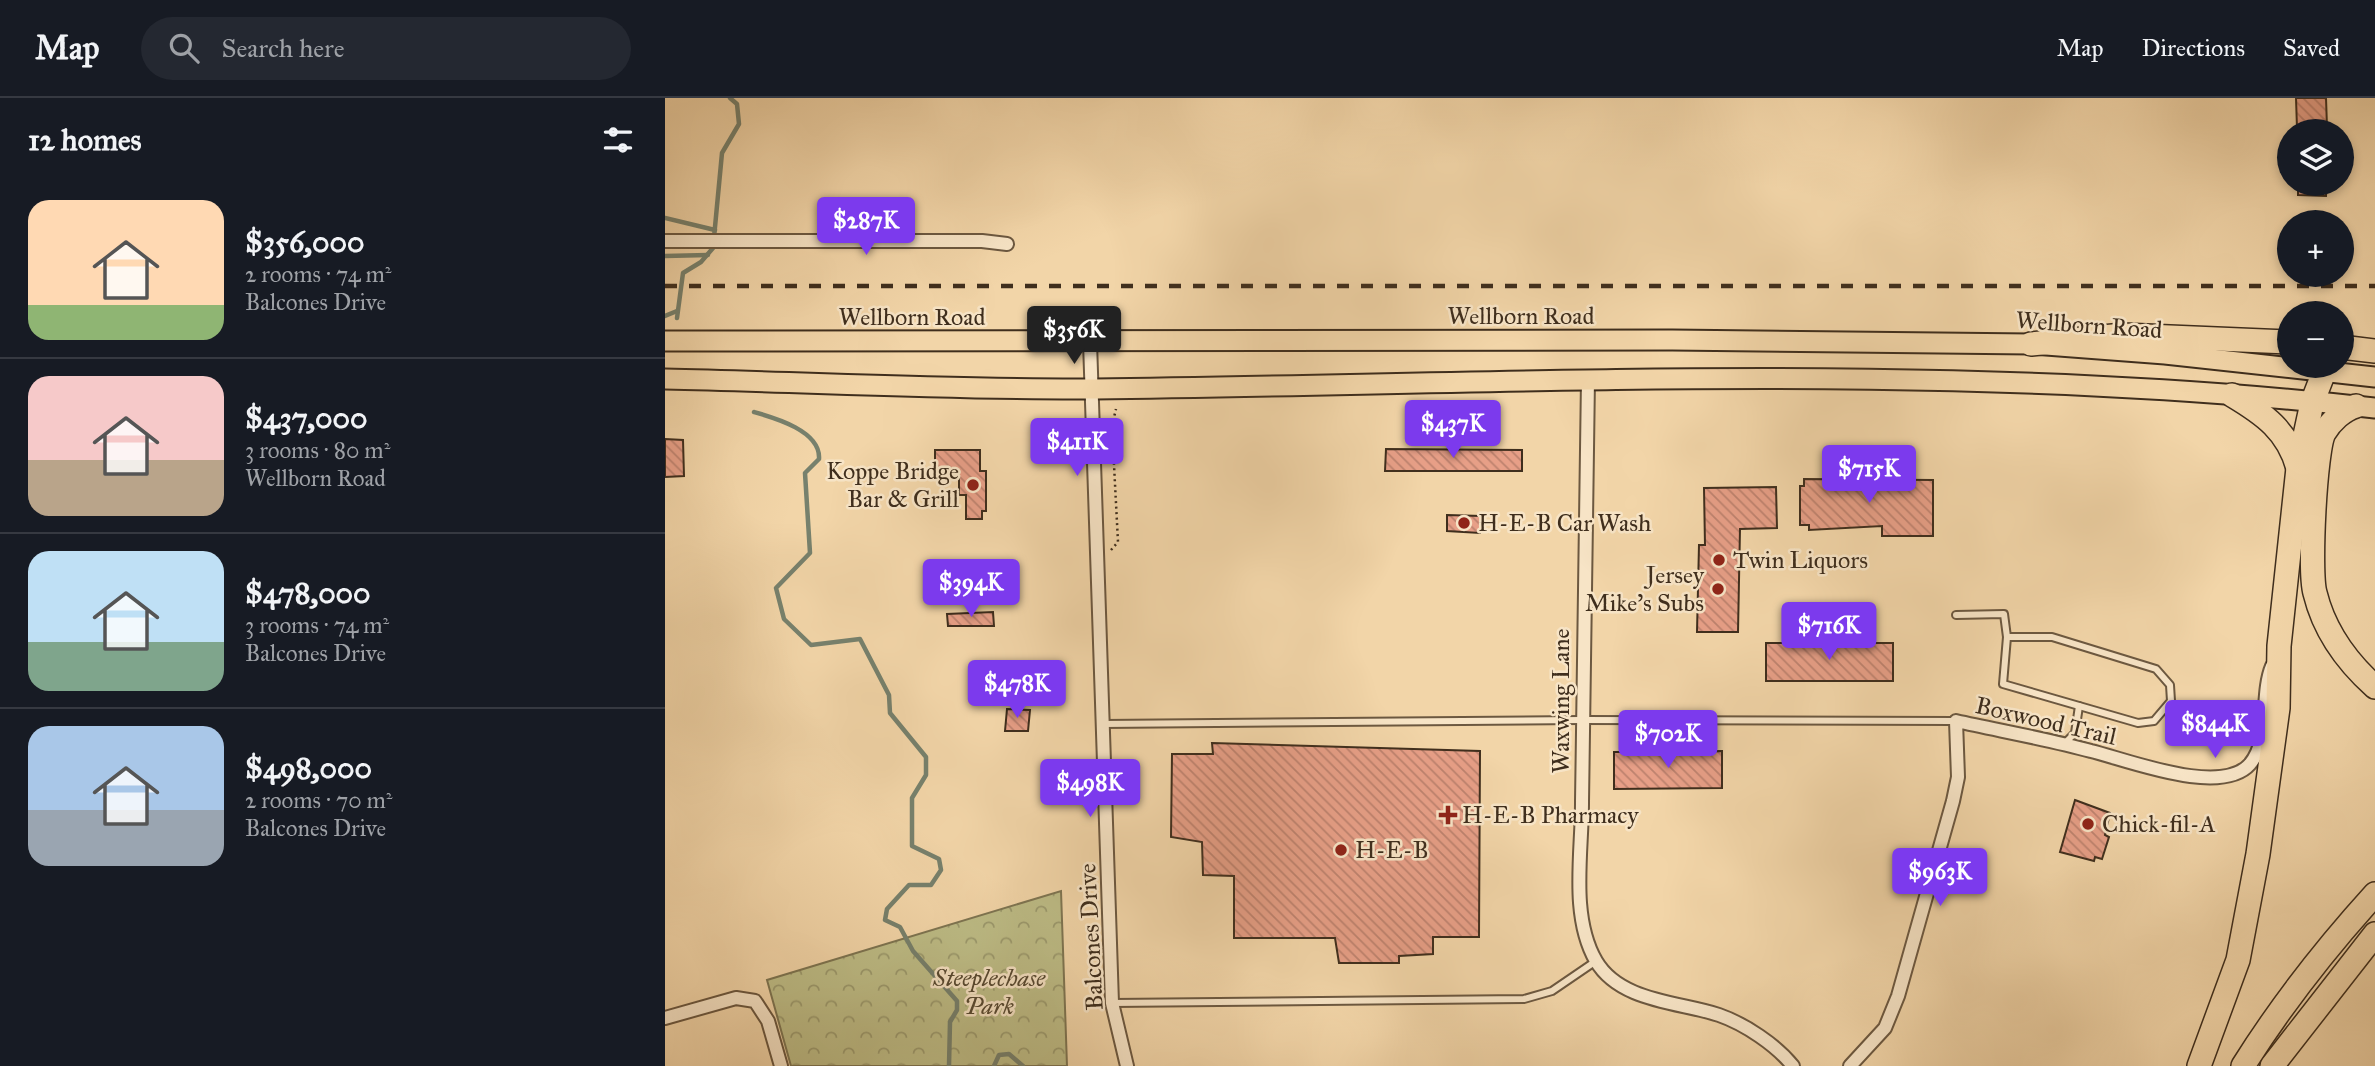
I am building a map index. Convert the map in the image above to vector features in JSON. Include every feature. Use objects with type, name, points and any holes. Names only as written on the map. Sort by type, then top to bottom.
[{"type":"highway","points":[[2031,344],[2123,335],[2277,341]]},
{"type":"highway","points":[[2354,349],[2375,351]]},
{"type":"highway","points":[[2199,1066],[2238,960],[2258,854],[2278,708],[2280,646],[2298,468],[2312,403],[2322,378]]},
{"type":"highway","points":[[2232,394],[2263,414],[2280,430],[2293,447],[2298,468]]},
{"type":"highway","points":[[2365,407],[2346,409],[2323,435],[2310,567],[2315,594],[2333,638],[2347,658],[2375,687]]},
{"type":"highway","points":[[2243,1066],[2279,1009],[2324,950],[2375,894]]},
{"type":"highway","points":[[2279,1056],[2375,934]]},
{"type":"highway","points":[[2279,1056],[2375,959]]},
{"type":"main road","name":"Wellborn Road","points":[[665,341],[1672,340],[2031,344],[2165,354],[2277,367]]},
{"type":"main road","name":"Wellborn Road","points":[[2354,375],[2375,377]]},
{"type":"main road","points":[[665,379],[1091,389],[1588,379],[1892,378],[2142,386],[2365,407]]},
{"type":"street","points":[[665,241],[968,241],[1007,244]]},
{"type":"street","name":"Balcones Drive","points":[[1090,342],[1112,1003],[1127,1066]]},
{"type":"street","name":"Waxwing Lane","points":[[1588,379],[1581,720],[1582,920],[1596,961]]},
{"type":"street","name":"Boxwood Trail","points":[[1956,721],[2181,774],[2215,777],[2235,775],[2255,756],[2267,677],[2280,646]]},
{"type":"street","points":[[1850,1066],[1885,1028],[1898,996],[1953,801],[1958,777],[1956,721]]},
{"type":"street","points":[[1596,961],[1626,986],[1656,1001],[1719,1015],[1738,1023],[1793,1066]]},
{"type":"street","points":[[665,1018],[736,998],[755,1001],[768,1021],[781,1066]]},
{"type":"lane","points":[[1956,615],[2004,614],[2007,637],[2003,684],[2138,723],[2154,721],[2171,701],[2170,685],[2156,669],[2052,637],[2007,637]]},
{"type":"lane","points":[[2069,746],[2075,733],[2079,706]]},
{"type":"lane","points":[[1103,724],[1581,720],[1956,721]]},
{"type":"lane","points":[[1112,1003],[1524,999],[1552,991],[1596,961]]},
{"type":"path","points":[[1097,566],[1118,542],[1112,426],[1116,409]]},
{"type":"green space","name":"Steeplechase Park","points":[[1061,891],[1067,1066],[791,1066],[767,980]]},
{"type":"building","points":[[2296,98],[2326,98],[2327,119],[2297,119]]},
{"type":"building","points":[[665,439],[683,440],[684,476],[665,477]]},
{"type":"building","points":[[1386,449],[1522,450],[1522,471],[1385,471]]},
{"type":"building","name":"Koppe Bridge Bar & Grill","points":[[935,450],[980,450],[980,471],[986,471],[986,511],[982,511],[982,519],[966,519],[966,495],[959,495],[959,475],[935,475]]},
{"type":"building","points":[[1804,479],[1933,480],[1933,536],[1882,536],[1882,526],[1809,530],[1809,525],[1800,525],[1800,486],[1804,486]]},
{"type":"building","points":[[1776,487],[1777,528],[1740,529],[1738,632],[1697,632],[1699,545],[1705,545],[1704,488]]},
{"type":"building","name":"H-E-B Car Wash","points":[[1447,515],[1481,516],[1480,533],[1447,531]]},
{"type":"building","points":[[993,612],[994,626],[948,626],[947,614]]},
{"type":"building","points":[[1766,643],[1893,643],[1893,681],[1766,681]]},
{"type":"building","points":[[1007,709],[1030,710],[1028,731],[1005,731]]},
{"type":"building","name":"H-E-B","points":[[1212,743],[1480,751],[1479,937],[1433,937],[1433,954],[1399,956],[1399,963],[1339,963],[1335,938],[1234,938],[1234,876],[1203,875],[1202,842],[1171,837],[1172,754],[1213,754]]},
{"type":"building","points":[[1722,751],[1722,788],[1614,789],[1614,752]]},
{"type":"building","name":"Chick-fil-A","points":[[2075,800],[2110,813],[2105,835],[2109,837],[2102,859],[2095,857],[2094,861],[2060,852]]},
{"type":"waterway","points":[[677,318],[683,273],[701,262],[713,248],[722,153],[739,124],[737,104],[730,98]]},
{"type":"waterway","points":[[665,218],[715,230]]},
{"type":"waterway","points":[[665,256],[708,255]]},
{"type":"waterway","points":[[665,316],[677,311]]},
{"type":"waterway","points":[[754,412],[795,427],[805,433],[818,449],[819,459],[805,473],[810,553],[776,588],[784,619],[811,645],[860,639],[889,695],[890,713],[926,757],[926,775],[912,798],[912,846],[939,859],[941,870],[931,885],[909,885],[887,909],[885,920],[900,927],[913,951],[957,1001],[957,1010],[950,1022],[949,1066]]},
{"type":"waterway","points":[[994,1066],[999,1055],[1009,1054],[1023,1066]]},
{"type":"railway","points":[[665,286],[2375,286]]},
{"type":"place","name":"Koppe Bridge Bar & Grill","points":[[973,485]]},
{"type":"place","name":"H-E-B Car Wash","points":[[1464,523]]},
{"type":"place","name":"Twin Liquors","points":[[1719,560]]},
{"type":"place","name":"Jersey Mike's Subs","points":[[1718,589]]},
{"type":"place","name":"H-E-B Pharmacy","points":[[1448,815]]},
{"type":"place","name":"Chick-fil-A","points":[[2088,824]]},
{"type":"place","name":"H-E-B","points":[[1341,850]]}]
